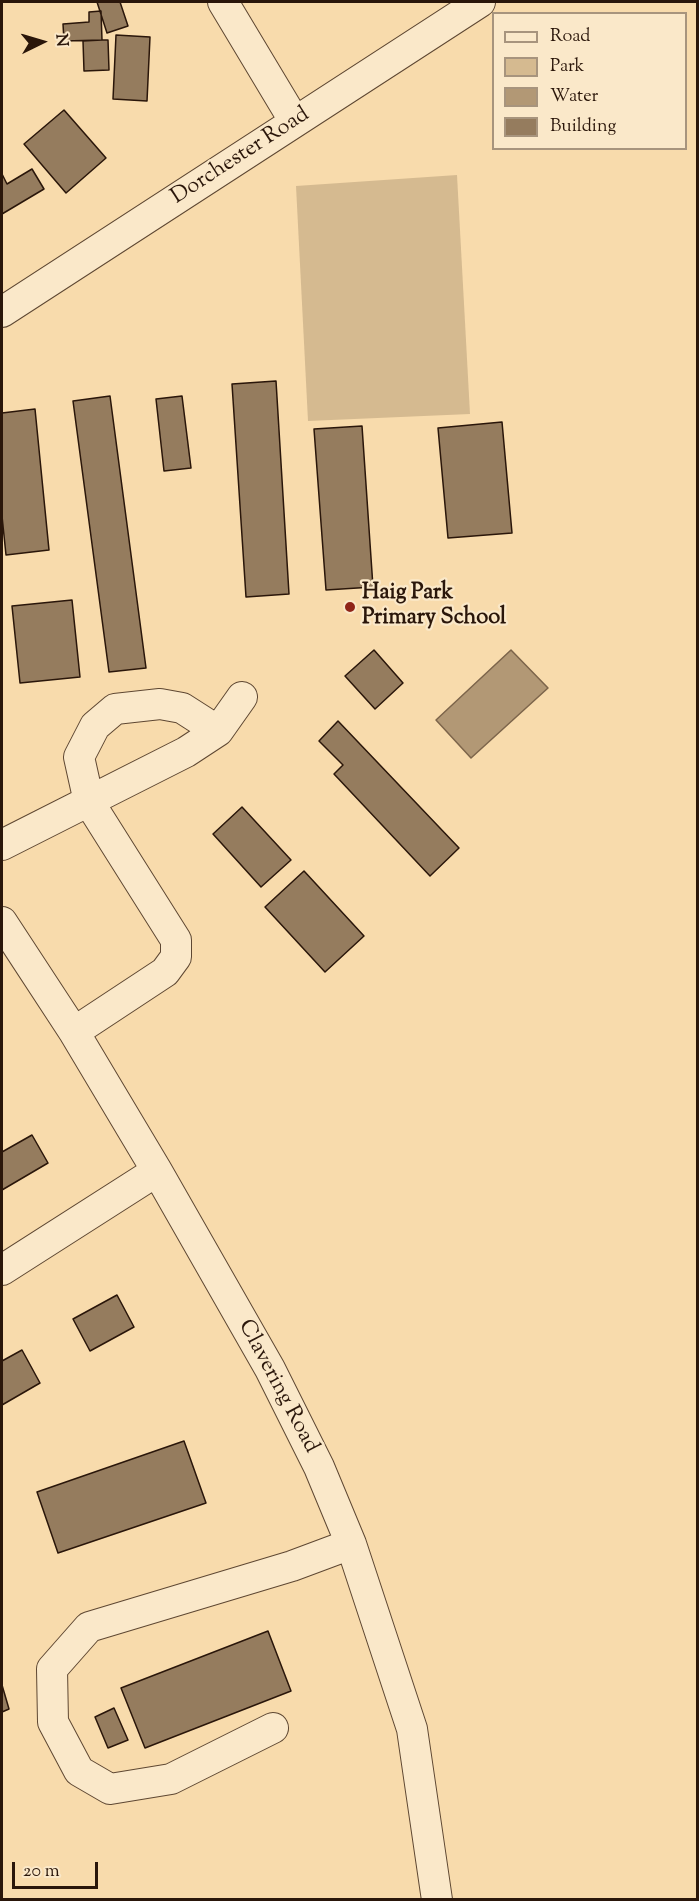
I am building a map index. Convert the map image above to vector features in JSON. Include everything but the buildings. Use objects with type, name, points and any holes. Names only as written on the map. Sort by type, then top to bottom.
[{"type":"street","points":[[223,2],[295,122]]},
{"type":"street","name":"Dorchester Road","points":[[2,312],[480,2]]},
{"type":"street","points":[[2,845],[186,752],[218,731],[242,697]]},
{"type":"street","points":[[75,1032],[165,972],[176,957],[176,940],[89,802],[79,757],[95,726],[115,709],[160,704],[182,708],[218,731]]},
{"type":"street","name":"Clavering Road","points":[[2,922],[75,1032],[157,1171],[270,1369],[319,1467],[351,1544],[412,1729],[437,1899]]},
{"type":"street","points":[[2,1270],[157,1171]]},
{"type":"street","points":[[273,1728],[171,1779],[110,1789],[79,1771],[53,1722],[52,1669],[89,1627],[292,1566],[351,1544]]},
{"type":"green space","points":[[457,175],[470,414],[308,421],[296,186]]},
{"type":"water","points":[[511,650],[548,688],[471,758],[436,720]]},
{"type":"place","name":"Haig Park Primary School","points":[[350,607]]}]
